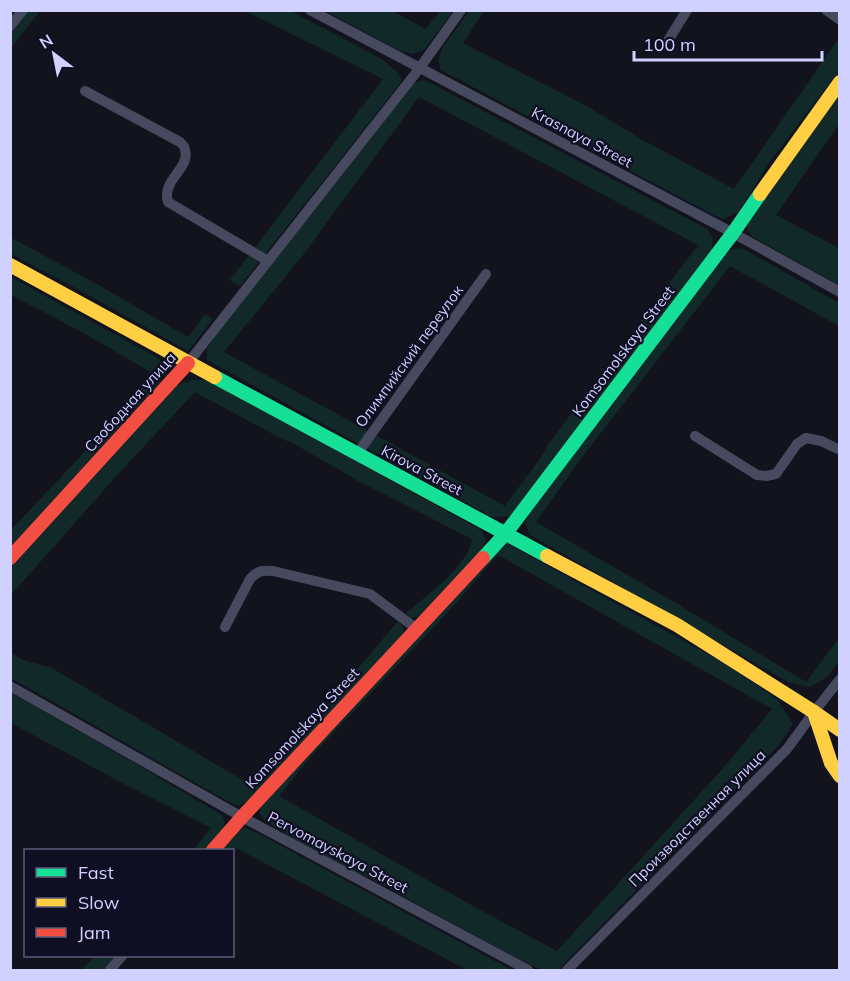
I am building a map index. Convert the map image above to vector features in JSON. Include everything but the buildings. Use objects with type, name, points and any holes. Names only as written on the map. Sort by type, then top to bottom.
[{"type":"street","points":[[10,26],[23,10]]},
{"type":"street","name":"Krasnaya Street","points":[[310,10],[733,233],[840,292]]},
{"type":"street","name":"Свободная улица","points":[[10,558],[188,363],[419,69],[461,10]]},
{"type":"street","points":[[669,39],[687,10]]},
{"type":"street","points":[[826,10],[840,20]]},
{"type":"street","name":"Komsomolskaya Street","points":[[214,849],[506,533],[733,233],[840,82]]},
{"type":"street","points":[[86,91],[180,142],[186,150],[185,161],[168,186],[166,195],[168,202],[267,261]]},
{"type":"street","name":"Kirova Street","points":[[10,265],[677,625],[840,730]]},
{"type":"street","name":"Олимпийский переулок","points":[[357,454],[486,274]]},
{"type":"street","points":[[695,436],[757,475],[766,476],[776,474],[797,444],[806,438],[821,441],[840,450]]},
{"type":"street","points":[[225,627],[250,579],[261,570],[370,594],[417,629]]},
{"type":"street","name":"Производственная улица","points":[[567,970],[787,749],[840,679]]},
{"type":"street","name":"Pervomayskaya Street","points":[[10,686],[242,817],[528,970]]},
{"type":"street","points":[[814,712],[831,763],[840,776]]},
{"type":"street","points":[[831,763],[834,750],[840,744]]},
{"type":"street","points":[[110,970],[122,957]]},
{"type":"green space","points":[[27,11],[40,11],[11,48],[11,31]]},
{"type":"green space","points":[[245,11],[291,11],[382,59],[398,73],[402,81],[240,286],[230,280],[383,79]]},
{"type":"green space","points":[[325,11],[392,11],[426,29],[440,11],[453,11],[425,49],[413,54],[398,50]]},
{"type":"green space","points":[[469,11],[484,11],[463,43],[585,105],[641,139],[734,189],[839,38],[839,71],[771,160],[739,211],[724,219],[441,70],[438,61],[442,48]]},
{"type":"green space","points":[[425,80],[707,229],[713,238],[712,250],[511,516],[492,517],[207,360],[207,349],[219,330],[414,83]],"holes":[[[419,97],[698,245],[547,446],[505,506],[224,352],[303,255]]]},
{"type":"green space","points":[[839,95],[839,124],[776,215],[839,248],[839,285],[753,237],[747,230],[749,219]]},
{"type":"green space","points":[[10,237],[188,337],[205,314],[213,319],[188,351],[11,254]]},
{"type":"green space","points":[[742,248],[839,303],[839,326],[730,266],[580,460],[536,522],[806,682],[839,638],[839,662],[827,677],[810,687],[790,683],[530,535],[525,523],[529,514],[720,257],[733,249]]},
{"type":"green space","points":[[11,277],[160,359],[164,369],[161,381],[11,547],[11,530],[154,374],[80,331],[11,295]]},
{"type":"green space","points":[[193,380],[207,380],[481,530],[486,540],[477,555],[418,617],[411,618],[406,613],[435,589],[464,559],[472,539],[360,482],[291,442],[195,392],[119,473],[11,595],[11,567],[177,385]]},
{"type":"green space","points":[[506,543],[724,663],[777,699],[793,724],[779,745],[558,970],[542,970],[514,957],[368,877],[349,870],[308,848],[264,820],[259,812],[262,803]],"holes":[[[498,555],[772,709],[725,766],[557,951],[279,796],[314,753],[449,611]]]},
{"type":"green space","points":[[398,621],[404,628],[403,636],[248,801],[238,806],[11,678],[11,653],[23,660],[50,667],[253,786],[325,707]]},
{"type":"green space","points":[[10,692],[222,815],[224,825],[221,834],[208,849],[194,849],[211,828],[11,723]]},
{"type":"green space","points":[[244,827],[265,837],[512,970],[467,970],[236,848],[234,850],[222,849],[236,832]]},
{"type":"green space","points":[[94,957],[115,957],[104,970],[81,970]]},
{"type":"traffic: fast","points":[[483,558],[506,533],[760,194]]},
{"type":"traffic: fast","points":[[215,377],[547,556]]},
{"type":"traffic: slow","points":[[760,194],[840,82]]},
{"type":"traffic: slow","points":[[10,265],[215,377]]},
{"type":"traffic: slow","points":[[547,556],[677,625],[840,730]]},
{"type":"traffic: slow","points":[[814,712],[831,763],[840,776]]},
{"type":"traffic: jam","points":[[10,558],[188,363]]},
{"type":"traffic: jam","points":[[214,849],[483,558]]}]
